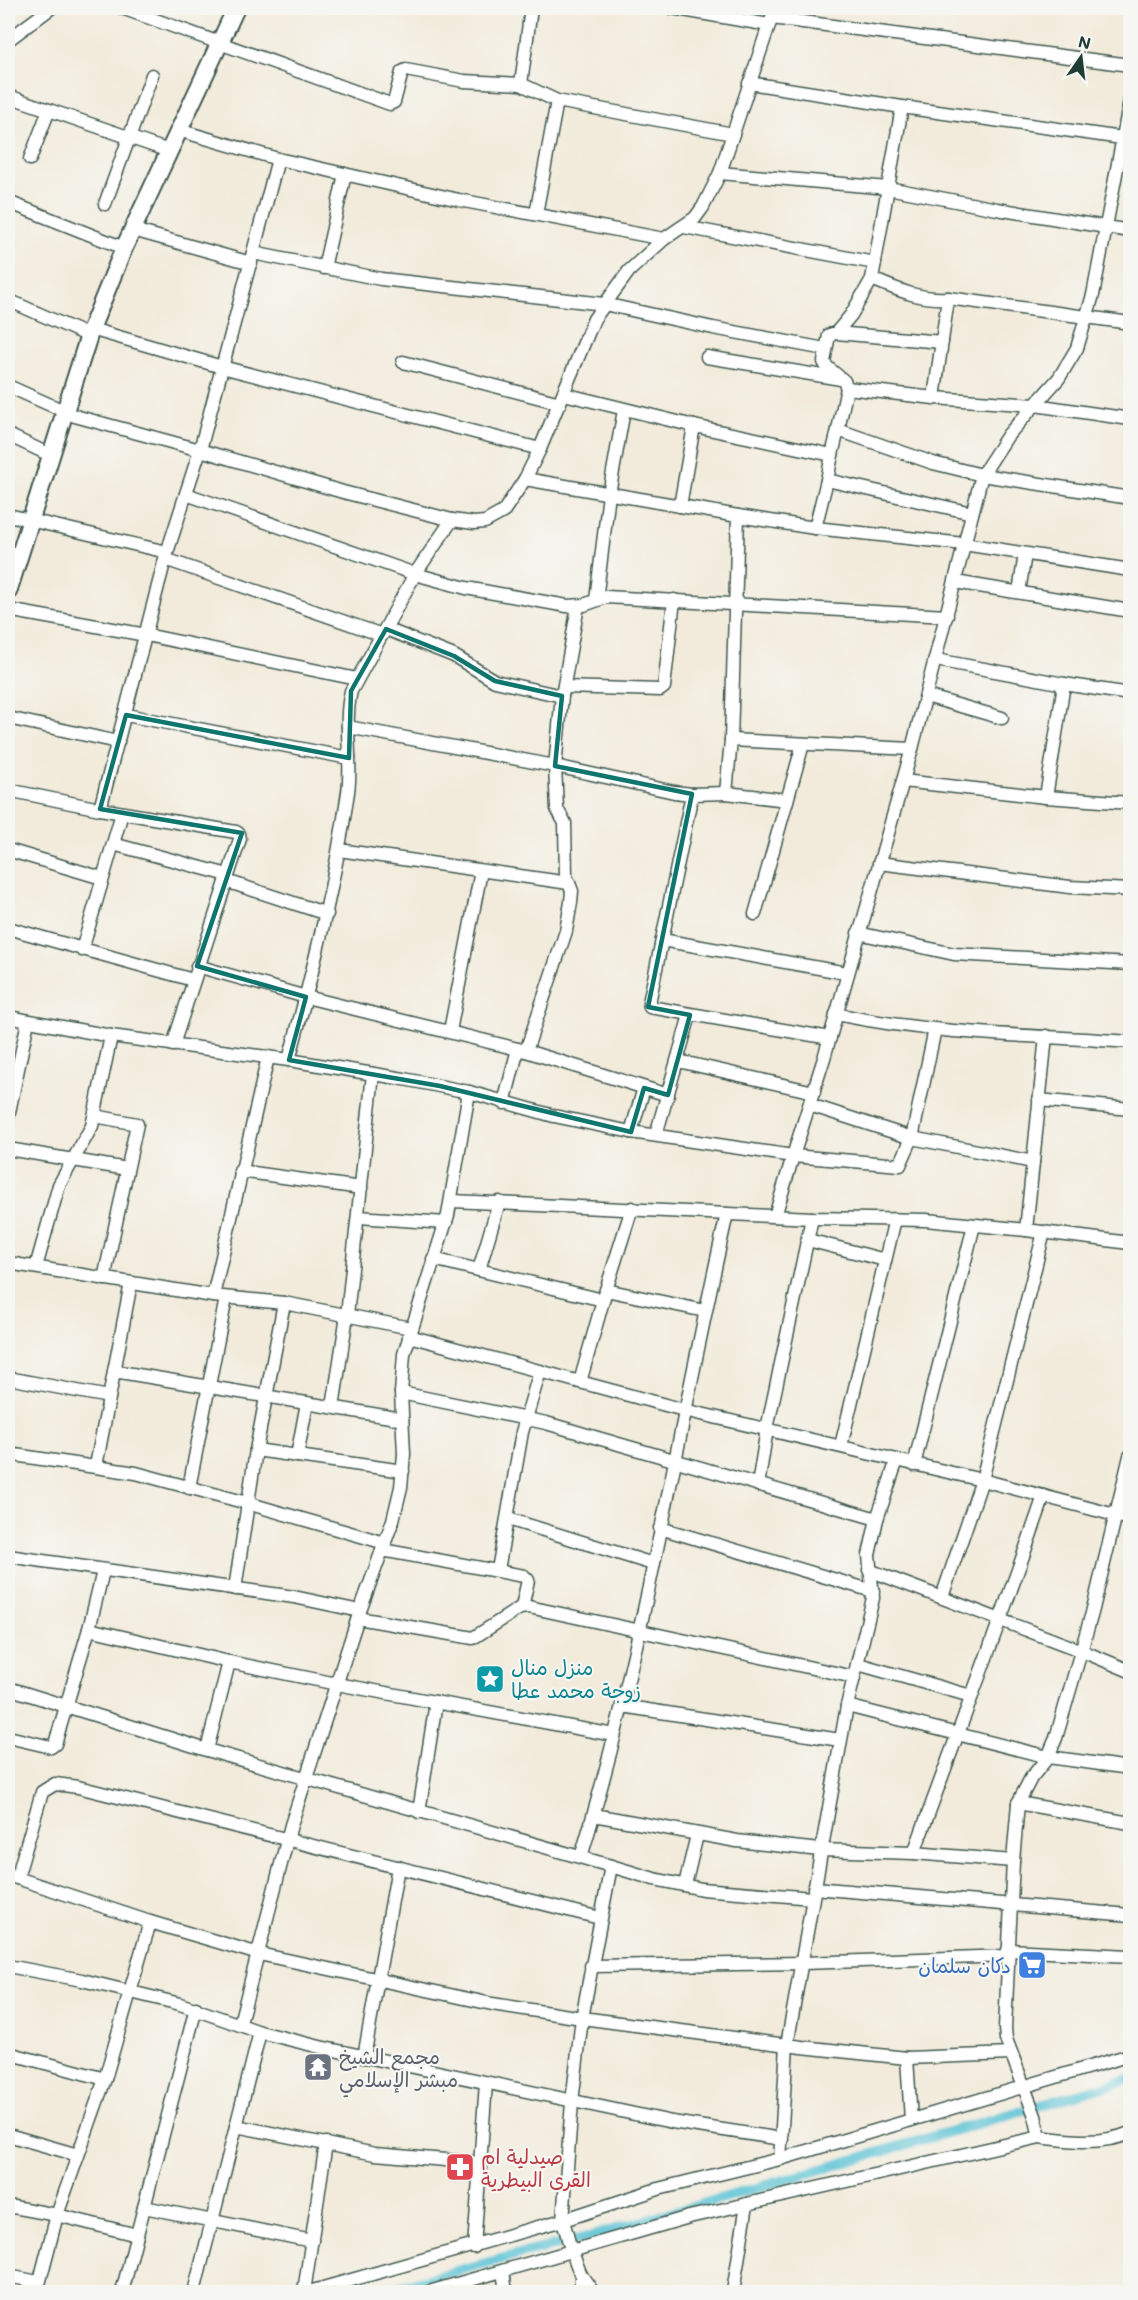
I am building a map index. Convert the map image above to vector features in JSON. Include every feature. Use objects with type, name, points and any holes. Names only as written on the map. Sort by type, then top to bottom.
[{"type":"street","points":[[8,40],[51,8]]},
{"type":"street","points":[[122,8],[390,104],[394,102],[404,70],[464,81],[521,84],[557,100],[733,134]]},
{"type":"street","points":[[8,592],[90,333],[124,248],[236,8]]},
{"type":"street","points":[[521,84],[531,8]]},
{"type":"street","points":[[672,8],[773,17],[1131,65]]},
{"type":"street","points":[[8,386],[64,412],[343,492],[452,520],[474,523],[494,518],[503,512],[540,449],[584,338],[604,304],[629,271],[664,239],[684,226],[703,207],[720,173],[773,17]]},
{"type":"street","points":[[105,204],[152,75]]},
{"type":"street","points":[[749,83],[1126,138]]},
{"type":"street","points":[[8,96],[169,151]]},
{"type":"street","points":[[536,214],[557,100]]},
{"type":"street","points":[[775,1216],[830,1038],[858,933],[912,750],[982,476],[1003,442],[1071,362],[1088,317],[1126,138],[1131,100]]},
{"type":"street","points":[[836,333],[851,315],[872,279],[902,107]]},
{"type":"street","points":[[30,159],[49,110]]},
{"type":"street","points":[[178,130],[278,159],[459,200],[664,239]]},
{"type":"street","points":[[100,809],[166,555],[200,450],[278,159]]},
{"type":"street","points":[[720,173],[888,188],[1131,231]]},
{"type":"street","points":[[324,268],[345,174]]},
{"type":"street","points":[[8,202],[124,248]]},
{"type":"street","points":[[684,226],[875,263]]},
{"type":"street","points":[[133,230],[252,258],[381,279],[604,304],[722,330],[825,349]]},
{"type":"street","points":[[872,279],[924,298],[948,297],[1131,323]]},
{"type":"street","points":[[934,398],[948,297]]},
{"type":"street","points":[[8,300],[90,333],[540,449]]},
{"type":"street","points":[[844,384],[825,365],[825,349],[829,334],[942,342]]},
{"type":"street","points":[[707,357],[844,384],[934,398],[1035,405],[1131,419]]},
{"type":"street","points":[[403,362],[832,455]]},
{"type":"street","points":[[815,528],[838,430],[844,384]]},
{"type":"street","points":[[596,600],[609,494],[624,410]]},
{"type":"street","points":[[680,506],[694,426]]},
{"type":"street","points":[[838,430],[933,463],[982,476],[1131,498]]},
{"type":"street","points":[[8,435],[50,455]]},
{"type":"street","points":[[525,478],[815,528],[964,544],[1131,570]]},
{"type":"street","points":[[827,480],[972,513]]},
{"type":"street","points":[[186,494],[416,574],[483,592],[551,605],[578,606],[606,597],[947,616]]},
{"type":"street","points":[[8,515],[166,555],[454,656],[495,681],[563,691],[660,690],[664,687],[674,600]]},
{"type":"street","points":[[726,793],[731,740],[738,516]]},
{"type":"street","points":[[289,1060],[327,914],[339,850],[349,786],[349,700],[357,679],[416,574],[452,520]]},
{"type":"street","points":[[1019,592],[1025,554]]},
{"type":"street","points":[[955,582],[1131,611]]},
{"type":"street","points":[[504,1103],[567,924],[571,902],[572,891],[566,876],[565,824],[557,809],[555,766],[563,691],[578,606]]},
{"type":"street","points":[[8,610],[146,635],[357,679]]},
{"type":"street","points":[[936,660],[1131,694]]},
{"type":"street","points":[[1046,797],[1064,684]]},
{"type":"street","points":[[926,696],[1002,718]]},
{"type":"street","points":[[126,715],[350,758]]},
{"type":"street","points":[[8,717],[118,742]]},
{"type":"street","points":[[348,727],[555,766],[674,792],[726,793],[787,800]]},
{"type":"street","points":[[731,740],[912,750]]},
{"type":"street","points":[[754,914],[803,744]]},
{"type":"street","points":[[903,781],[1046,797],[1131,803]]},
{"type":"street","points":[[8,790],[239,834],[240,839],[172,1045]]},
{"type":"street","points":[[692,794],[650,1006],[830,1038]]},
{"type":"street","points":[[81,950],[122,813]]},
{"type":"street","points":[[113,844],[227,878],[327,914]]},
{"type":"street","points":[[8,850],[102,878]]},
{"type":"street","points":[[339,850],[568,883]]},
{"type":"street","points":[[879,863],[1070,887],[1131,890]]},
{"type":"street","points":[[450,1031],[481,871]]},
{"type":"street","points":[[8,928],[193,980]]},
{"type":"street","points":[[858,933],[954,954],[1131,964]]},
{"type":"street","points":[[662,940],[847,973]]},
{"type":"street","points":[[197,966],[306,997],[522,1050],[668,1095]]},
{"type":"street","points":[[656,1135],[690,1014]]},
{"type":"street","points":[[836,1014],[872,1022],[935,1029],[1131,1042]]},
{"type":"street","points":[[8,1017],[111,1036],[373,1074],[468,1092],[554,1116],[631,1132],[793,1156],[895,1166],[902,1162],[912,1138],[935,1029]]},
{"type":"street","points":[[8,1117],[28,1021]]},
{"type":"street","points":[[36,1267],[57,1192],[95,1116],[111,1036]]},
{"type":"street","points":[[1026,1230],[1046,1036]]},
{"type":"street","points":[[189,1488],[209,1387],[219,1297],[240,1171],[268,1058]]},
{"type":"street","points":[[678,1060],[814,1092]]},
{"type":"street","points":[[333,1407],[347,1314],[373,1074]]},
{"type":"street","points":[[631,1132],[644,1088]]},
{"type":"street","points":[[240,2023],[288,1838],[359,1614],[384,1547],[401,1487],[404,1471],[401,1393],[404,1354],[452,1201],[468,1092]]},
{"type":"street","points":[[1039,1100],[1131,1109]]},
{"type":"street","points":[[810,1105],[912,1138],[1033,1162]]},
{"type":"street","points":[[95,1116],[137,1124],[104,1279]]},
{"type":"street","points":[[8,1149],[127,1169]]},
{"type":"street","points":[[240,1171],[361,1188]]},
{"type":"street","points":[[452,1201],[812,1218],[895,1219],[1026,1230],[1131,1243]]},
{"type":"street","points":[[479,1270],[499,1202]]},
{"type":"street","points":[[580,1382],[604,1295],[632,1208]]},
{"type":"street","points":[[582,1857],[622,1706],[727,1214]]},
{"type":"street","points":[[358,1217],[446,1223]]},
{"type":"street","points":[[758,1485],[767,1429],[812,1218]]},
{"type":"street","points":[[841,1446],[895,1219]]},
{"type":"street","points":[[914,1464],[974,1225]]},
{"type":"street","points":[[942,1597],[982,1480],[1044,1232]]},
{"type":"street","points":[[808,1240],[885,1260]]},
{"type":"street","points":[[433,1259],[604,1295],[705,1311]]},
{"type":"street","points":[[8,1263],[219,1297],[284,1303],[347,1314],[540,1371],[684,1410],[982,1480],[1131,1518]]},
{"type":"street","points":[[96,1466],[130,1283]]},
{"type":"street","points":[[235,1589],[256,1450],[284,1303]]},
{"type":"street","points":[[114,1371],[402,1419]]},
{"type":"street","points":[[498,1570],[526,1419],[540,1371]]},
{"type":"street","points":[[8,1378],[109,1396]]},
{"type":"street","points":[[401,1393],[526,1419],[877,1519]]},
{"type":"street","points":[[297,1456],[307,1403]]},
{"type":"street","points":[[256,1450],[404,1471]]},
{"type":"street","points":[[8,1454],[135,1473],[247,1503],[384,1547],[527,1578],[522,1607]]},
{"type":"street","points":[[1040,2137],[1035,2116],[1011,2054],[1005,2028],[1018,1803],[1031,1778],[1048,1757],[1056,1738],[1128,1479],[1131,1456]]},
{"type":"street","points":[[780,2159],[787,2045],[840,1740],[873,1591],[868,1555],[877,1519],[897,1460]]},
{"type":"street","points":[[914,1853],[971,1696],[1002,1620],[1044,1496]]},
{"type":"street","points":[[508,1519],[653,1564]]},
{"type":"street","points":[[660,1528],[873,1591]]},
{"type":"street","points":[[8,1556],[305,1599],[359,1614],[473,1638],[522,1607],[529,1607],[854,1677]]},
{"type":"street","points":[[869,1570],[1131,1671]]},
{"type":"street","points":[[8,1737],[54,1746],[89,1629],[103,1571]]},
{"type":"street","points":[[89,1629],[229,1662],[337,1684],[614,1735]]},
{"type":"street","points":[[207,1750],[229,1662]]},
{"type":"street","points":[[858,1664],[971,1696]]},
{"type":"street","points":[[8,1688],[207,1750],[685,1886],[702,1889],[813,1893],[1131,1915]]},
{"type":"street","points":[[419,1812],[436,1702]]},
{"type":"street","points":[[622,1706],[840,1740]]},
{"type":"street","points":[[847,1706],[1048,1757],[1131,1768]]},
{"type":"street","points":[[600,1918],[288,1838],[78,1787],[56,1784],[48,1786],[39,1797],[12,1876],[150,1922],[259,1953],[492,2004],[787,2045],[908,2058],[1011,2054]]},
{"type":"street","points":[[1018,1803],[1131,1823]]},
{"type":"street","points":[[594,1815],[697,1835],[820,1850],[914,1853],[1013,1861]]},
{"type":"street","points":[[685,1886],[697,1835]]},
{"type":"street","points":[[593,2292],[581,2275],[564,2224],[572,2102],[582,2018],[611,1866]]},
{"type":"street","points":[[364,2056],[398,1867]]},
{"type":"street","points":[[8,2276],[37,2287],[57,2215],[105,2079],[150,1922]]},
{"type":"street","points":[[591,1966],[803,1963],[1008,1953],[1131,1956]]},
{"type":"street","points":[[8,1966],[82,1980],[196,2008],[260,2032],[364,2056],[672,2122],[782,2139]]},
{"type":"street","points":[[122,2292],[196,2008]]},
{"type":"street","points":[[194,2292],[260,2032]]},
{"type":"street","points":[[8,2054],[105,2079]]},
{"type":"street","points":[[309,2292],[564,2224],[658,2189],[780,2159],[1131,2055]]},
{"type":"street","points":[[908,2058],[911,2120]]},
{"type":"street","points":[[474,2247],[486,2083]]},
{"type":"street","points":[[236,2126],[375,2154],[480,2163]]},
{"type":"street","points":[[437,2291],[689,2217],[1040,2137],[1098,2141],[1119,2138],[1131,2133]]},
{"type":"street","points":[[8,2135],[78,2155]]},
{"type":"street","points":[[304,2292],[326,2143]]},
{"type":"street","points":[[733,2292],[747,2204]]},
{"type":"street","points":[[8,2206],[57,2215],[137,2235]]},
{"type":"street","points":[[144,2207],[312,2241]]},
{"type":"street","points":[[503,2271],[506,2292]]},
{"type":"street","points":[[581,2275],[581,2292]]},
{"type":"highlighted area","points":[[386,629],[454,656],[495,681],[562,696],[555,766],[692,794],[648,1007],[690,1015],[668,1095],[644,1088],[631,1132],[440,1086],[289,1060],[306,997],[197,966],[242,833],[100,809],[126,715],[349,758],[351,691]]},
{"type":"waterway","points":[[379,2292],[579,2240],[1130,2079]]},
{"type":"place","name":"منزل منال زوجة محمد عطا","points":[[490,1679]]},
{"type":"place","name":"دكان سلمان","points":[[1032,1965]]},
{"type":"place","name":"مجمع الشيخ مبشر الإسلامي","points":[[318,2067]]},
{"type":"place","name":"صيدلية ام القرى البيطرية","points":[[460,2167]]}]
